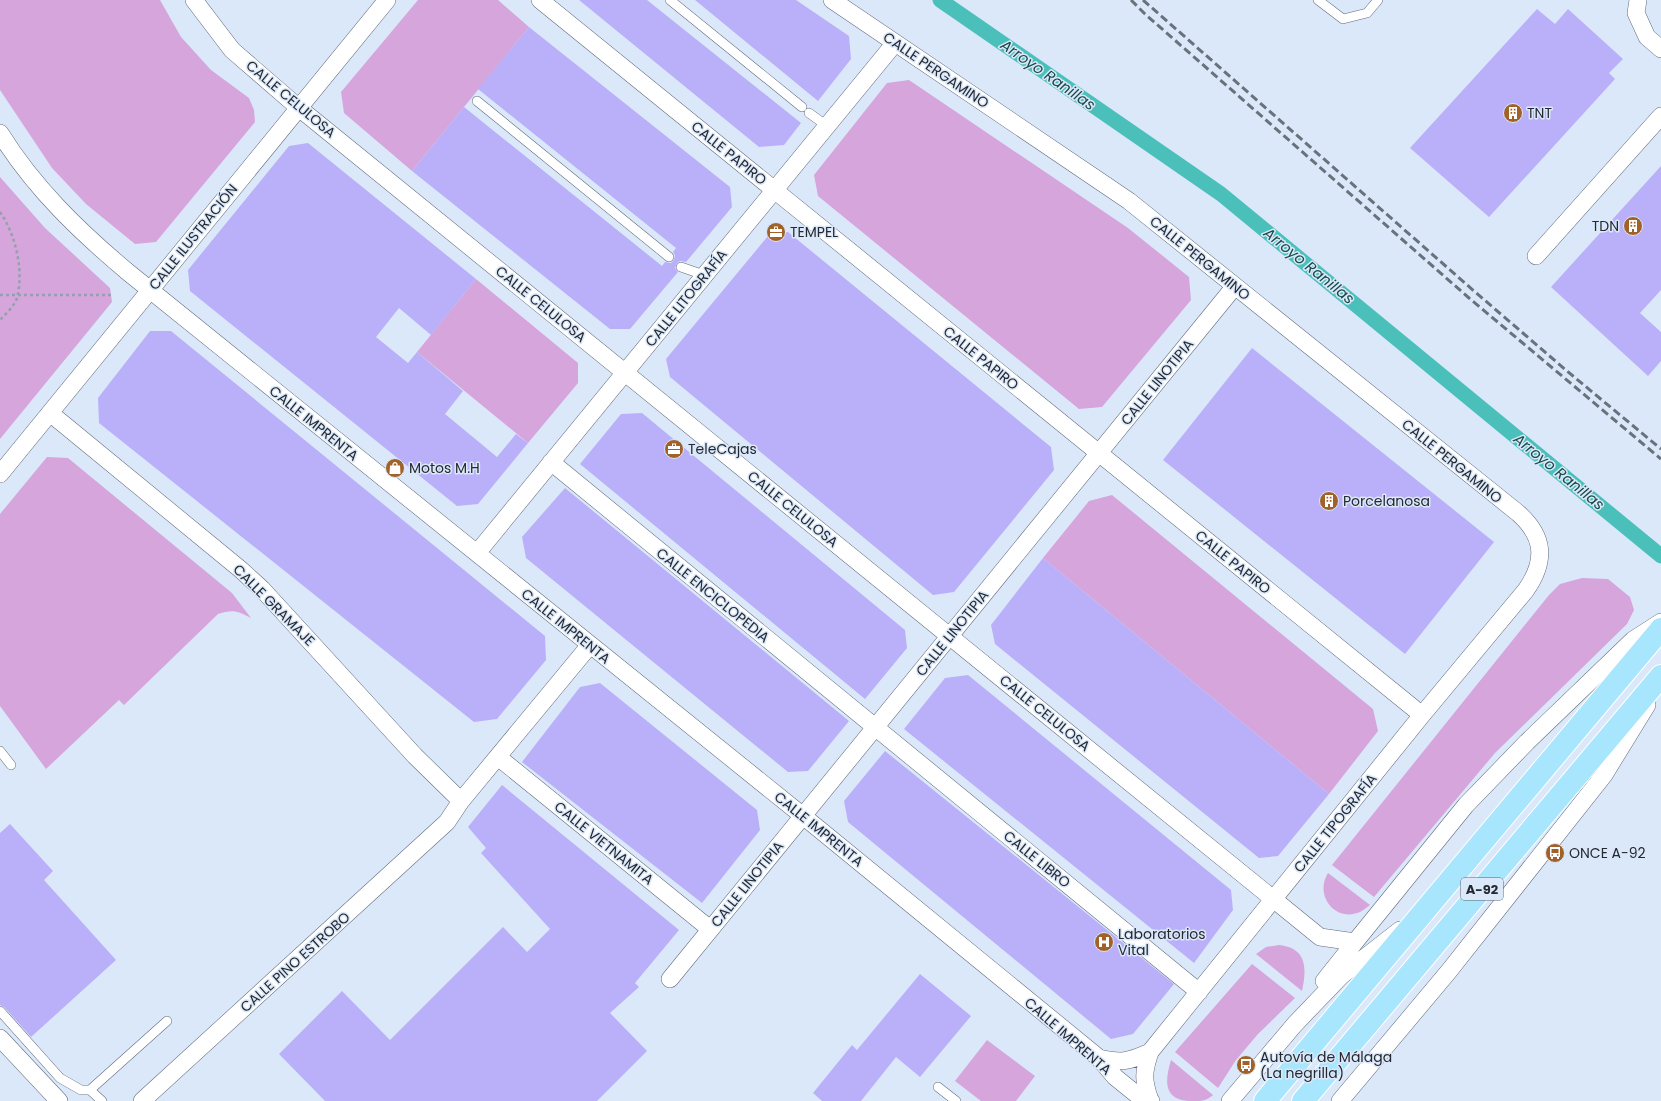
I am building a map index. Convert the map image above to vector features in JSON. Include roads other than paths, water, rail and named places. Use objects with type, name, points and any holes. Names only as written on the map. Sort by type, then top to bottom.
[{"type":"highway","name":"A-92","points":[[1265,1101],[1661,629]]},
{"type":"highway","name":"A-92","points":[[1303,1101],[1661,676]]},
{"type":"street","name":"CALLE CELULOSA","points":[[194,0],[232,50],[299,108],[1274,898],[1320,937],[1355,942]]},
{"type":"street","name":"CALLE ILUSTRACIÓN","points":[[0,474],[387,0]]},
{"type":"street","name":"CALLE PAPIRO","points":[[540,0],[1422,715]]},
{"type":"street","name":"CALLE PERGAMINO","points":[[832,0],[1129,201],[1526,520],[1535,533],[1539,547]]},
{"type":"street","points":[[1638,0],[1636,13],[1647,37],[1661,49]]},
{"type":"street","name":"CALLE LITOGRAFÍA","points":[[477,553],[895,43]]},
{"type":"street","points":[[1536,256],[1661,116]]},
{"type":"street","name":"CALLE IMPRENTA","points":[[0,133],[41,190],[84,235],[150,290],[803,816],[1098,1058],[1115,1077],[1136,1094],[1150,1101]]},
{"type":"street","name":"CALLE LINOTIPIA","points":[[670,979],[1235,286]]},
{"type":"street","name":"CALLE GRAMAJE","points":[[50,413],[240,569],[262,590],[415,756],[461,801]]},
{"type":"street","name":"CALLE ENCICLOPEDIA","points":[[551,462],[875,727]]},
{"type":"street","name":"CALLE TIPOGRAFÍA","points":[[1098,1058],[1118,1062],[1134,1060],[1150,1052],[1422,715],[1530,585],[1540,564],[1539,547]]},
{"type":"street","points":[[1294,1024],[1317,989],[1466,806],[1527,742],[1633,640],[1661,622]]},
{"type":"street","name":"CALLE PINO ESTROBO","points":[[142,1101],[447,822],[461,801],[590,645]]},
{"type":"street","points":[[1340,1101],[1449,971],[1604,775],[1661,681]]},
{"type":"street","name":"CALLE LIBRO","points":[[875,727],[1199,992]]},
{"type":"street","name":"CALLE VIETNAMITA","points":[[498,757],[710,929]]},
{"type":"street","points":[[1230,1101],[1294,1024],[1341,976],[1424,912]]},
{"type":"street","points":[[0,1038],[59,1101]]},
{"type":"street","name":"CALLE IMPRENTA","points":[[1150,1052],[1144,1070],[1145,1087],[1150,1101]]},
{"type":"lane","points":[[670,0],[805,110],[827,126]]},
{"type":"lane","points":[[1318,0],[1343,19],[1367,13],[1378,0]]},
{"type":"lane","points":[[477,101],[669,257]]},
{"type":"lane","points":[[681,267],[704,275]]},
{"type":"lane","points":[[0,751],[11,766]]},
{"type":"lane","points":[[0,1011],[60,1078],[81,1090],[90,1090],[167,1021]]},
{"type":"lane","points":[[938,1087],[956,1101]]},
{"type":"lane","points":[[90,1090],[102,1101]]},
{"type":"waterway","name":"Arroyo Ranillas","points":[[940,0],[1221,194],[1661,556]]},
{"type":"railway","points":[[1131,0],[1145,14],[1469,298],[1661,459]]},
{"type":"railway","points":[[1143,0],[1474,291],[1661,449]]},
{"type":"place","name":"TNT","points":[[1513,113]]},
{"type":"place","name":"TDN","points":[[1633,226]]},
{"type":"place","name":"TEMPEL","points":[[776,232]]},
{"type":"place","name":"TeleCajas","points":[[674,449]]},
{"type":"place","name":"Motos M.H","points":[[395,468]]},
{"type":"place","name":"Porcelanosa","points":[[1329,501]]},
{"type":"place","name":"ONCE A-92","points":[[1555,853]]},
{"type":"place","name":"Laboratorios Vital","points":[[1104,942]]},
{"type":"place","name":"Autovía de Málaga (La negrilla)","points":[[1246,1065]]}]
